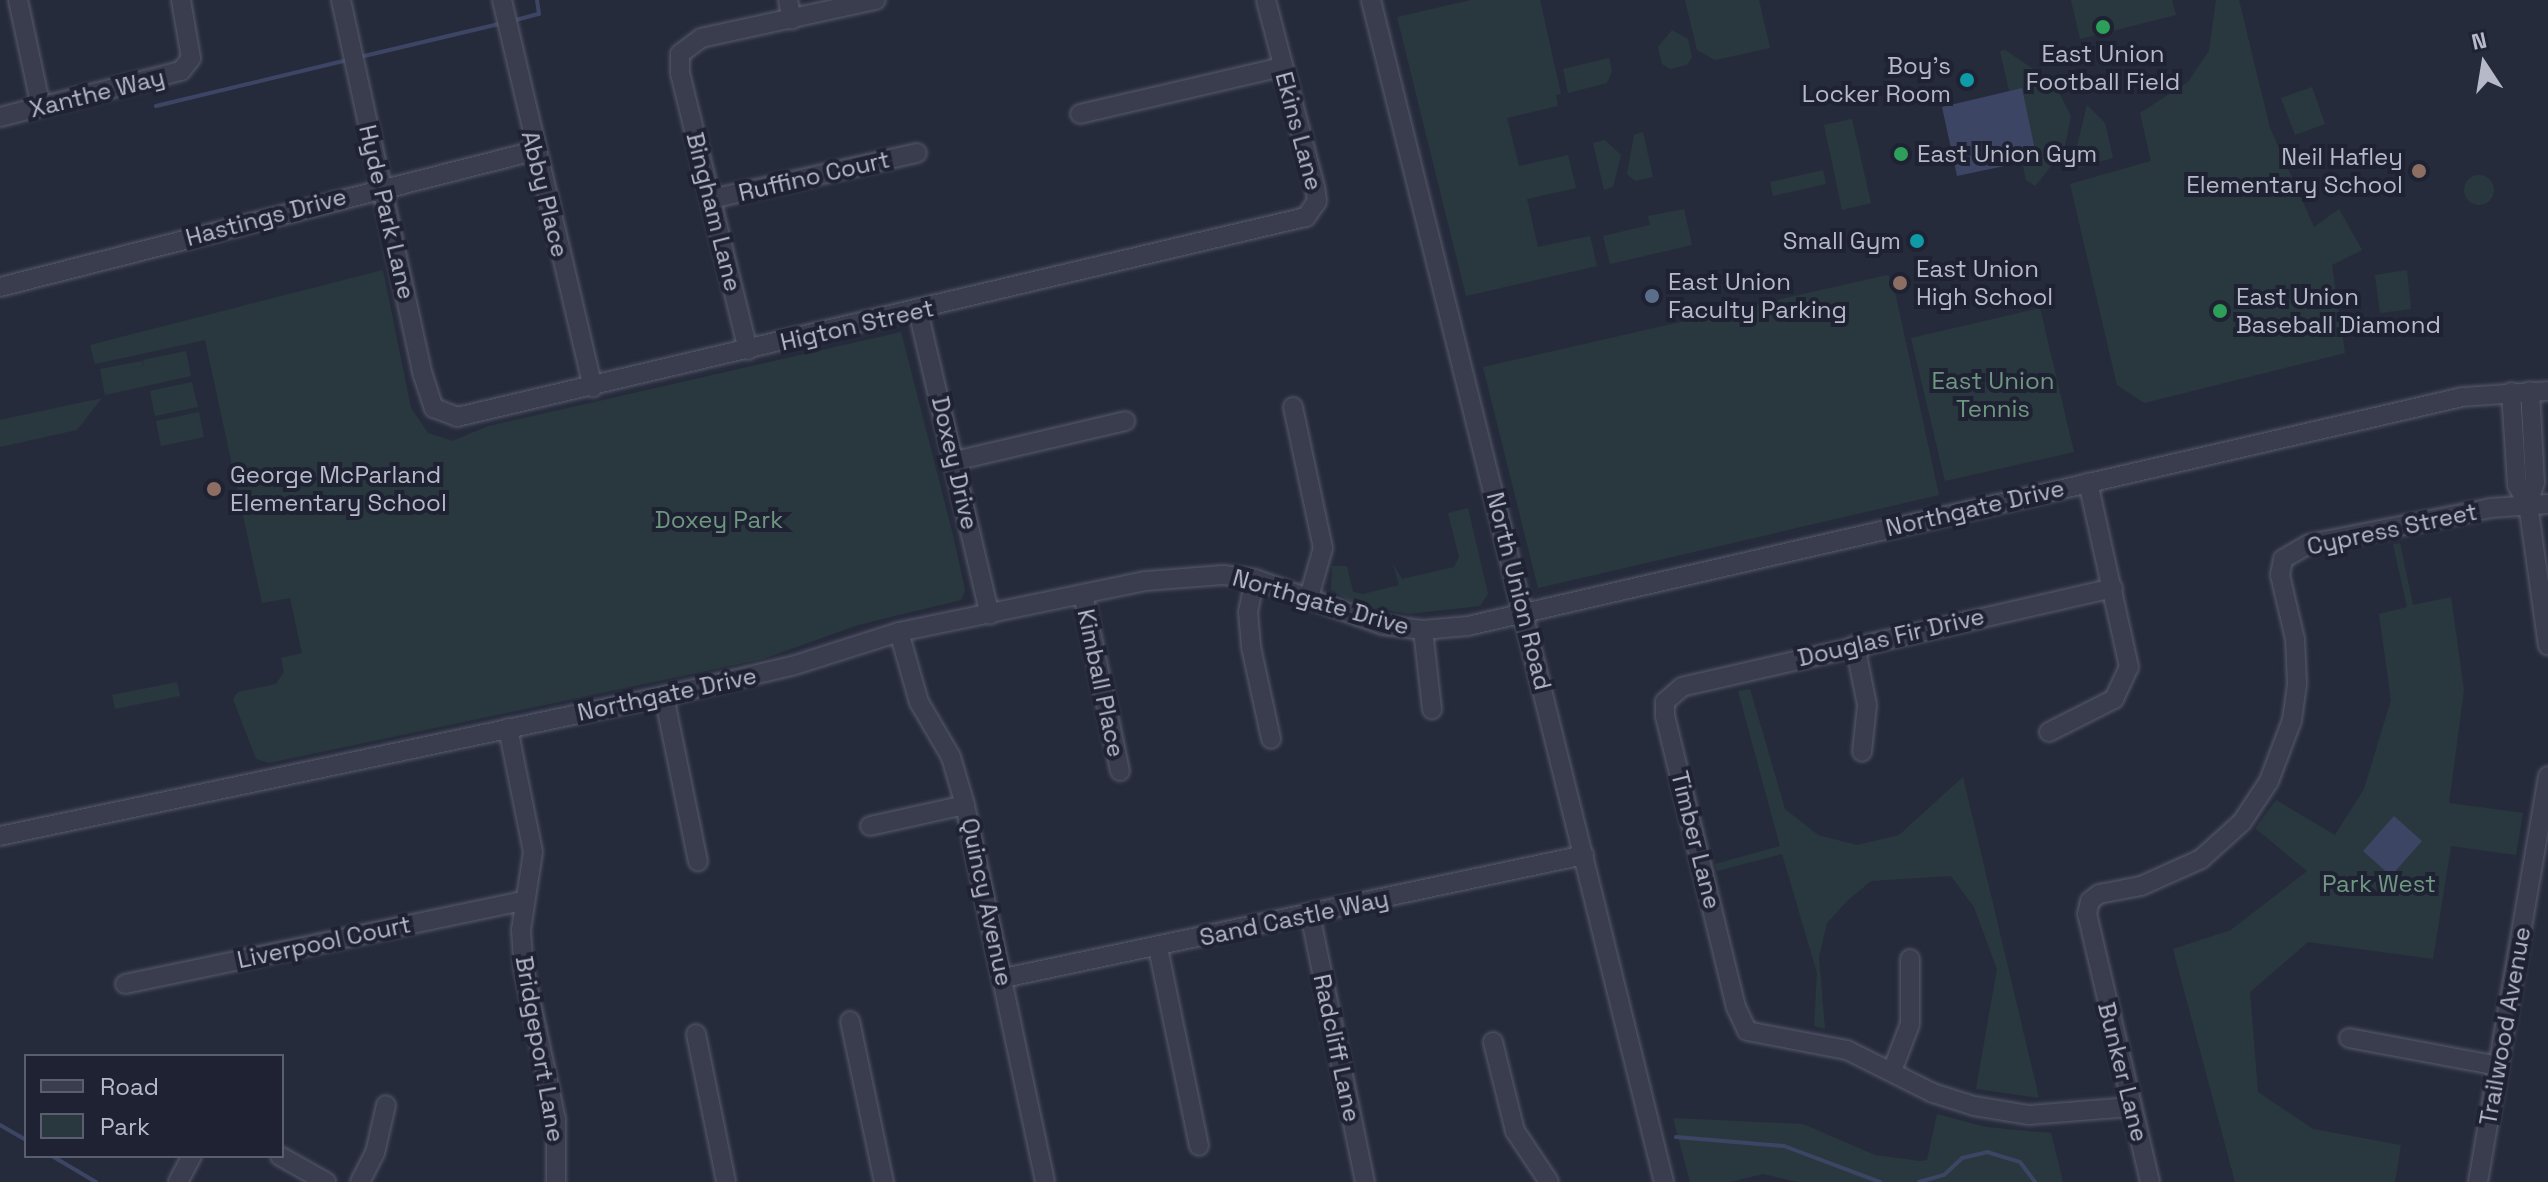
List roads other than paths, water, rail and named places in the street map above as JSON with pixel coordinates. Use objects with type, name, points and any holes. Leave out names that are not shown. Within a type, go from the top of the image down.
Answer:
[{"type":"street","points":[[18,0],[41,107]]},
{"type":"street","name":"Xanthe Way","points":[[0,117],[171,75],[190,63],[181,0]]},
{"type":"street","name":"Hyde Park Lane","points":[[341,0],[431,401],[447,416]]},
{"type":"street","name":"Abby Place","points":[[502,0],[534,151],[593,387]]},
{"type":"street","points":[[788,0],[792,20],[876,0]]},
{"type":"street","name":"Ekins Lane","points":[[1266,0],[1317,201],[1306,217],[1266,230]]},
{"type":"street","name":"North Union Road","points":[[1371,0],[1664,1182]]},
{"type":"street","name":"Bingham Lane","points":[[748,350],[680,73],[680,54],[687,44],[792,20]]},
{"type":"street","points":[[1080,114],[1282,67]]},
{"type":"street","name":"Hastings Drive","points":[[0,287],[381,187],[534,151]]},
{"type":"street","name":"Ruffino Court","points":[[711,199],[917,153]]},
{"type":"street","name":"Higton Street","points":[[447,416],[487,412],[1266,230]]},
{"type":"street","name":"Doxey Drive","points":[[918,311],[990,615]]},
{"type":"street","points":[[2528,504],[2535,483],[2539,391]]},
{"type":"street","name":"Northgate Drive","points":[[0,836],[664,696],[792,666],[899,632],[1146,581],[1223,575],[1255,579],[1309,597],[1353,617],[1423,630],[1525,614],[2462,397],[2539,391]]},
{"type":"street","points":[[2511,392],[2517,485],[2528,504],[2548,646]]},
{"type":"street","points":[[1293,407],[1323,548],[1309,597]]},
{"type":"street","points":[[955,461],[1125,421]]},
{"type":"street","points":[[2049,732],[2114,699],[2126,680],[2129,667],[2088,482]]},
{"type":"street","name":"Cypress Street","points":[[2286,601],[2280,566],[2290,552],[2309,544],[2528,504],[2548,504]]},
{"type":"street","points":[[1255,579],[1248,612],[1251,647],[1271,739]]},
{"type":"street","name":"Douglas Fir Drive","points":[[1671,693],[1855,645],[2113,588]]},
{"type":"street","name":"Kimball Place","points":[[1083,594],[1120,771]]},
{"type":"street","name":"Bunker Lane","points":[[2150,1182],[2096,963],[2087,914],[2094,897],[2170,876],[2201,859],[2242,822],[2269,781],[2292,720],[2297,684],[2286,601]]},
{"type":"street","points":[[1423,630],[1432,709]]},
{"type":"street","name":"Quincy Avenue","points":[[899,632],[911,680],[951,757],[965,805],[1045,1182]]},
{"type":"street","points":[[1855,645],[1867,705],[1862,752]]},
{"type":"street","name":"Timber Lane","points":[[1671,693],[1665,716],[1732,988],[1747,1031],[1824,1043],[1892,1071]]},
{"type":"street","points":[[664,696],[698,862]]},
{"type":"street","name":"Bridgeport Lane","points":[[508,728],[533,852],[524,901],[524,969],[556,1120],[556,1182]]},
{"type":"street","name":"Trailwood Avenue","points":[[2478,1182],[2548,776]]},
{"type":"street","points":[[870,826],[965,805]]},
{"type":"street","name":"Sand Castle Way","points":[[1004,978],[1158,948],[1584,855]]},
{"type":"street","name":"Liverpool Court","points":[[125,984],[524,901]]},
{"type":"street","name":"Radcliff Lane","points":[[1310,914],[1365,1182]]},
{"type":"street","points":[[1158,948],[1199,1146]]},
{"type":"street","points":[[1910,959],[1910,1024],[1892,1071],[1933,1093],[2016,1113],[2131,1107]]},
{"type":"street","points":[[850,1021],[884,1182]]},
{"type":"street","points":[[696,1034],[726,1182]]},
{"type":"street","points":[[2349,1038],[2498,1066]]},
{"type":"street","points":[[1493,1042],[1515,1131],[1549,1182]]},
{"type":"street","points":[[360,1182],[375,1153],[386,1105]]},
{"type":"street","points":[[179,1179],[191,1158]]},
{"type":"street","points":[[284,1158],[326,1182]]},
{"type":"water","points":[[2022,88],[2037,159],[1957,176],[1942,107]]},
{"type":"water","points":[[2394,816],[2422,841],[2391,876],[2363,851]]},
{"type":"waterway","points":[[512,21],[539,14],[537,0]]},
{"type":"waterway","points":[[360,57],[503,23]]},
{"type":"waterway","points":[[156,106],[348,60]]},
{"type":"waterway","points":[[0,1125],[24,1139]]},
{"type":"waterway","points":[[1676,1137],[1784,1146],[1880,1182]]},
{"type":"waterway","points":[[1919,1182],[1944,1175],[1962,1158],[1987,1152],[2020,1162],[2035,1182]]},
{"type":"waterway","points":[[55,1158],[96,1182]]},
{"type":"place","name":"East Union Football Field","points":[[2103,27]]},
{"type":"place","name":"Boy's Locker Room","points":[[1967,80]]},
{"type":"place","name":"East Union Gym","points":[[1901,154]]},
{"type":"place","name":"Neil Hafley Elementary School","points":[[2419,171]]},
{"type":"place","name":"Small Gym","points":[[1917,241]]},
{"type":"place","name":"East Union High School","points":[[1900,283]]},
{"type":"place","name":"East Union Faculty Parking","points":[[1652,296]]},
{"type":"place","name":"East Union Baseball Diamond","points":[[2220,311]]},
{"type":"place","name":"George McParland Elementary School","points":[[214,489]]},
{"type":"park label","name":"East Union Tennis","points":[[1993,395]]},
{"type":"park label","name":"Doxey Park","points":[[719,520]]},
{"type":"park label","name":"Park West","points":[[2379,884]]}]
